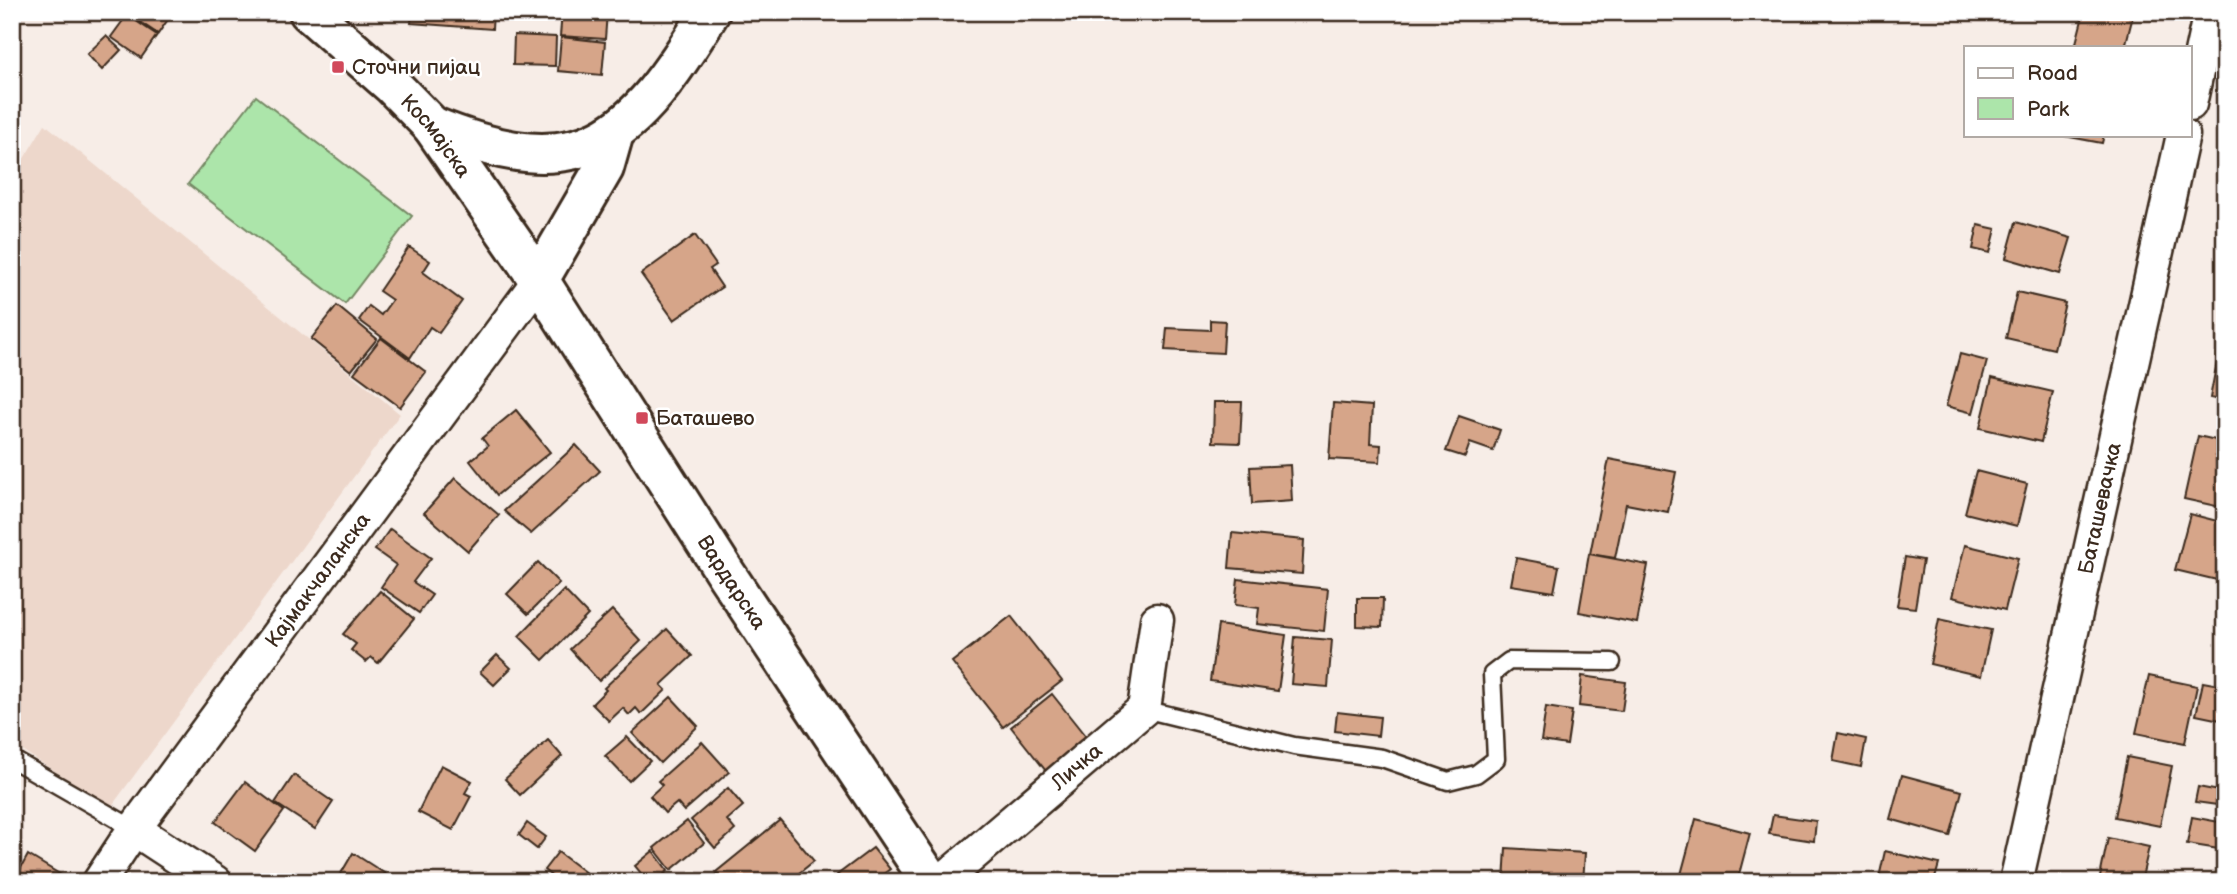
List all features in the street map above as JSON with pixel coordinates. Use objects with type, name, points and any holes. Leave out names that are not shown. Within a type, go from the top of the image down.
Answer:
[{"type":"main road","name":"Космајска","points":[[309,12],[392,85],[432,126],[539,280]]},
{"type":"main road","points":[[432,126],[473,143],[527,153],[578,148],[614,133],[658,91],[710,12]]},
{"type":"main road","points":[[539,280],[604,168],[614,133]]},
{"type":"main road","name":"Вардарска","points":[[539,280],[726,574],[931,882]]},
{"type":"street","points":[[2192,95],[2210,12]]},
{"type":"street","name":"Баташевачка","points":[[2016,882],[2183,136]]},
{"type":"street","name":"Кајмакчаланска","points":[[99,882],[134,829],[539,280]]},
{"type":"street","points":[[1143,709],[1157,620]]},
{"type":"street","name":"Личка","points":[[940,882],[1143,709]]},
{"type":"street","points":[[134,829],[215,882]]},
{"type":"lane","points":[[1143,709],[1294,746],[1382,758],[1448,781],[1476,774],[1496,759],[1492,674],[1509,661],[1612,662]]},
{"type":"lane","points":[[12,759],[134,829]]},
{"type":"shaded area","points":[[45,124],[400,414],[111,807],[12,744],[12,178]]},
{"type":"green space","points":[[256,96],[412,216],[345,304],[188,184]]},
{"type":"building","points":[[125,12],[173,12],[158,34]]},
{"type":"building","points":[[412,12],[493,12],[492,29],[411,23]]},
{"type":"building","points":[[562,12],[607,12],[605,39],[560,36]]},
{"type":"building","points":[[2084,12],[2134,12],[2125,46],[2075,46]]},
{"type":"building","points":[[127,15],[157,35],[141,58],[111,37]]},
{"type":"building","points":[[514,35],[556,37],[555,66],[513,65]]},
{"type":"building","points":[[106,36],[121,50],[102,70],[87,54]]},
{"type":"building","points":[[561,37],[605,42],[602,75],[558,71]]},
{"type":"building","points":[[2064,136],[2104,136],[2102,143]]},
{"type":"building","points":[[2016,222],[2071,238],[2060,274],[2006,258]]},
{"type":"building","points":[[1978,225],[1996,229],[1990,253],[1973,249]]},
{"type":"building","points":[[695,235],[716,265],[710,269],[722,287],[674,320],[641,274]]},
{"type":"building","points":[[409,247],[430,261],[423,272],[462,301],[439,333],[430,327],[410,358],[359,320],[369,306],[381,315],[392,300],[379,291]]},
{"type":"building","points":[[2017,292],[2065,303],[2054,349],[2006,338]]},
{"type":"building","points":[[337,306],[377,339],[351,371],[311,339]]},
{"type":"building","points":[[1210,320],[1225,321],[1223,353],[1165,350],[1167,328],[1210,330]]},
{"type":"building","points":[[381,338],[426,372],[400,407],[354,373]]},
{"type":"building","points":[[2221,341],[2225,341],[2225,401],[2210,398]]},
{"type":"building","points":[[1960,354],[1987,361],[1973,413],[1946,406]]},
{"type":"building","points":[[1992,378],[2053,392],[2041,442],[1980,428]]},
{"type":"building","points":[[1214,402],[1242,402],[1240,443],[1213,442]]},
{"type":"building","points":[[1333,403],[1372,406],[1370,444],[1381,445],[1380,462],[1329,459]]},
{"type":"building","points":[[516,410],[550,452],[497,495],[470,461],[488,446],[482,438]]},
{"type":"building","points":[[1459,416],[1500,430],[1493,451],[1470,443],[1465,457],[1446,451]]},
{"type":"building","points":[[2198,436],[2225,442],[2225,508],[2184,499]]},
{"type":"building","points":[[576,445],[600,471],[531,534],[504,511]]},
{"type":"building","points":[[1609,459],[1676,472],[1668,512],[1626,504],[1615,558],[1590,554]]},
{"type":"building","points":[[1290,465],[1292,501],[1252,504],[1250,467]]},
{"type":"building","points":[[1976,471],[2027,484],[2017,526],[1965,513]]},
{"type":"building","points":[[455,478],[499,515],[468,551],[424,513]]},
{"type":"building","points":[[2190,514],[2225,523],[2225,550],[2217,580],[2175,570]]},
{"type":"building","points":[[390,529],[431,558],[413,582],[432,595],[419,613],[381,587],[396,565],[375,550]]},
{"type":"building","points":[[1232,533],[1304,540],[1302,574],[1229,568]]},
{"type":"building","points":[[1965,545],[2018,558],[2005,610],[1952,597]]},
{"type":"building","points":[[1589,554],[1648,565],[1637,623],[1579,612]]},
{"type":"building","points":[[1905,557],[1923,560],[1915,608],[1897,606]]},
{"type":"building","points":[[1516,558],[1559,566],[1554,592],[1511,585]]},
{"type":"building","points":[[538,562],[559,583],[528,614],[507,594]]},
{"type":"building","points":[[1238,579],[1328,589],[1324,631],[1257,624],[1259,608],[1235,605]]},
{"type":"building","points":[[564,590],[588,615],[543,660],[519,636]]},
{"type":"building","points":[[380,591],[414,619],[378,663],[371,657],[366,662],[351,650],[356,644],[343,634]]},
{"type":"building","points":[[1357,598],[1383,598],[1382,627],[1357,626]]},
{"type":"building","points":[[612,610],[641,641],[599,681],[570,649]]},
{"type":"building","points":[[1011,616],[1062,681],[1003,727],[952,662]]},
{"type":"building","points":[[1939,619],[1991,630],[1981,676],[1930,664]]},
{"type":"building","points":[[1218,625],[1286,635],[1278,691],[1210,681]]},
{"type":"building","points":[[667,629],[692,656],[661,685],[666,690],[641,714],[636,708],[629,715],[623,708],[609,721],[592,704],[606,690],[604,688]]},
{"type":"building","points":[[1295,637],[1332,640],[1328,687],[1291,684]]},
{"type":"building","points":[[497,655],[511,668],[494,685],[480,672]]},
{"type":"building","points":[[1582,676],[1626,682],[1622,711],[1579,706]]},
{"type":"building","points":[[2149,676],[2197,686],[2185,743],[2136,733]]},
{"type":"building","points":[[2203,682],[2225,686],[2225,721],[2196,715]]},
{"type":"building","points":[[1052,694],[1087,738],[1046,771],[1011,727]]},
{"type":"building","points":[[671,697],[698,726],[660,763],[632,733]]},
{"type":"building","points":[[1546,707],[1572,711],[1567,745],[1541,741]]},
{"type":"building","points":[[1337,712],[1380,717],[1378,736],[1335,731]]},
{"type":"building","points":[[1838,733],[1866,739],[1861,767],[1833,761]]},
{"type":"building","points":[[627,737],[650,761],[629,781],[605,756]]},
{"type":"building","points":[[548,740],[562,756],[520,795],[505,779]]},
{"type":"building","points":[[702,742],[729,772],[684,811],[677,803],[665,813],[650,796],[662,785],[658,781]]},
{"type":"building","points":[[2127,757],[2172,766],[2160,826],[2115,817]]},
{"type":"building","points":[[441,765],[472,781],[465,793],[471,796],[453,830],[418,812]]},
{"type":"building","points":[[294,775],[333,802],[315,829],[275,803]]},
{"type":"building","points":[[1902,775],[1962,791],[1950,836],[1890,819]]},
{"type":"building","points":[[245,782],[284,811],[255,851],[215,822]]},
{"type":"building","points":[[2198,787],[2225,792],[2225,806],[2195,802]]},
{"type":"building","points":[[728,788],[743,806],[727,820],[735,830],[715,848],[691,820]]},
{"type":"building","points":[[1773,815],[1816,821],[1814,841],[1769,834]]},
{"type":"building","points":[[2192,817],[2225,823],[2225,850],[2187,844]]},
{"type":"building","points":[[1696,819],[1750,833],[1737,882],[1679,882]]},
{"type":"building","points":[[780,820],[814,861],[788,882],[724,882],[716,872]]},
{"type":"building","points":[[687,821],[704,843],[671,870],[654,848]]},
{"type":"building","points":[[527,823],[546,837],[537,849],[519,835]]},
{"type":"building","points":[[2108,838],[2149,847],[2141,882],[2099,882]]},
{"type":"building","points":[[873,848],[890,869],[873,882],[841,882],[837,875]]},
{"type":"building","points":[[1506,848],[1585,853],[1583,882],[1504,882]]},
{"type":"building","points":[[653,851],[668,871],[654,882],[648,882],[635,866]]},
{"type":"building","points":[[1885,851],[1939,864],[1934,882],[1878,882]]},
{"type":"building","points":[[558,852],[590,876],[586,882],[559,882],[544,870]]},
{"type":"building","points":[[353,853],[395,880],[394,882],[336,882]]},
{"type":"building","points":[[28,855],[66,878],[64,882],[23,882],[24,879],[17,875]]},
{"type":"place","name":"Сточни пијац","points":[[338,67]]},
{"type":"place","name":"Баташево","points":[[642,418]]}]
